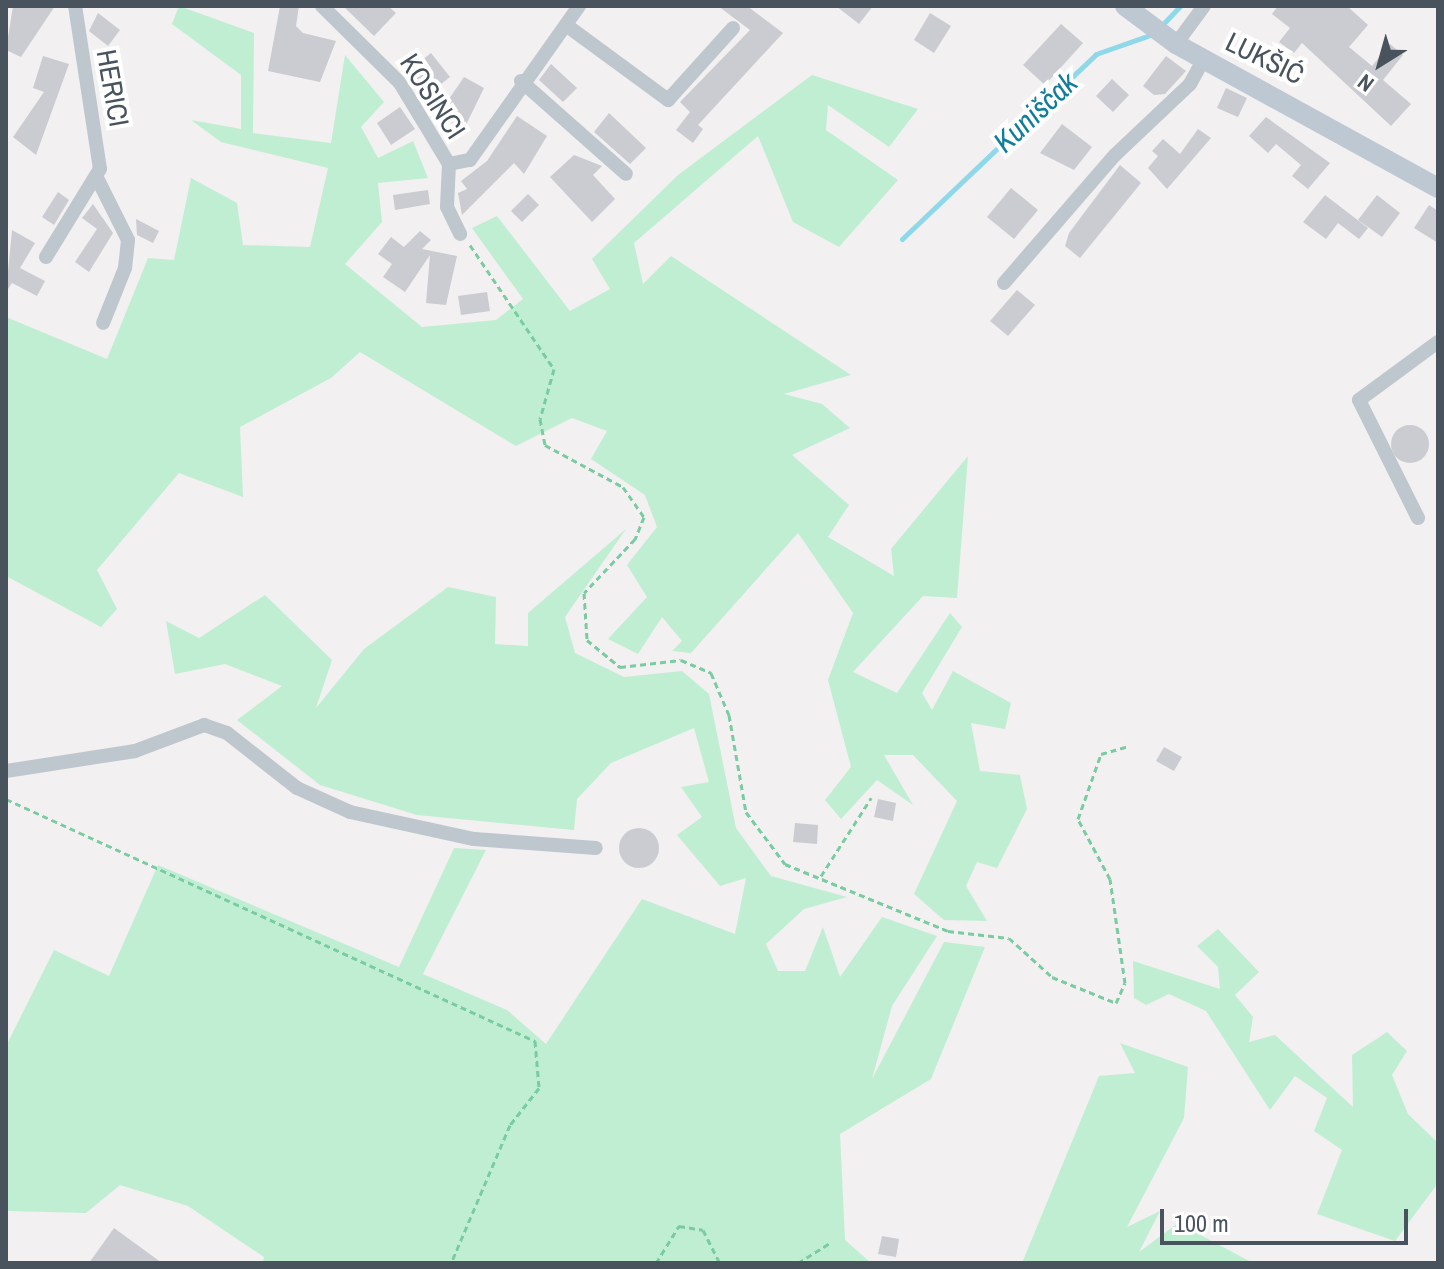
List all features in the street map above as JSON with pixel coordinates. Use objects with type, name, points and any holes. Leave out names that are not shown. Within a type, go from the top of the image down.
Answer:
[{"type":"main road","name":"LUKŠIĆ","points":[[1125,6],[1163,36],[1438,188]]},
{"type":"street","name":"HERICI","points":[[75,6],[98,180],[128,240],[125,268],[103,323]]},
{"type":"street","name":"KOSINCI","points":[[322,6],[400,83],[449,164],[447,207],[460,234]]},
{"type":"street","points":[[449,164],[470,160],[521,81],[579,6]]},
{"type":"street","points":[[1163,36],[1204,6]]},
{"type":"street","points":[[566,25],[668,100],[733,28]]},
{"type":"street","points":[[1004,283],[1115,155],[1190,84],[1204,59]]},
{"type":"street","points":[[521,81],[626,174]]},
{"type":"street","points":[[46,257],[98,180]]},
{"type":"street","points":[[1418,518],[1359,400],[1438,342]]},
{"type":"street","points":[[6,771],[135,751],[204,725],[227,733],[297,788],[350,812],[474,839],[596,848]]},
{"type":"path","points":[[460,234],[554,369],[540,419],[545,445],[623,487],[642,510],[635,539],[584,593],[587,640],[620,667],[681,660],[711,673],[729,715],[746,812],[778,858],[948,931],[1009,938],[1052,977],[1116,1003],[1125,983],[1110,879],[1078,819],[1101,754],[1129,746]]},
{"type":"path","points":[[821,876],[871,798]]},
{"type":"path","points":[[6,799],[535,1041],[539,1088],[510,1125],[451,1263]]},
{"type":"path","points":[[656,1263],[679,1226],[703,1230],[720,1263]]},
{"type":"path","points":[[798,1263],[831,1242]]},
{"type":"green space","points":[[179,6],[254,33],[253,133],[331,143],[345,55],[384,102],[361,127],[378,158],[413,141],[428,178],[378,183],[382,222],[345,264],[422,327],[496,320],[523,299],[472,228],[497,216],[570,311],[610,289],[592,259],[678,175],[812,75],[918,109],[889,147],[828,105],[826,130],[898,180],[839,247],[793,222],[758,136],[634,243],[643,284],[671,256],[851,375],[784,394],[822,404],[850,428],[792,455],[849,505],[828,537],[894,576],[891,549],[968,456],[957,598],[923,596],[853,672],[897,693],[950,613],[962,627],[922,693],[932,710],[953,671],[1011,703],[1005,729],[971,723],[980,771],[1020,775],[1027,809],[997,868],[977,862],[966,886],[987,921],[944,920],[914,894],[957,801],[913,755],[884,755],[913,805],[877,780],[841,819],[825,800],[851,767],[828,680],[853,613],[798,533],[691,653],[672,651],[682,641],[662,617],[638,654],[608,639],[647,597],[627,565],[657,527],[645,495],[591,459],[607,431],[572,418],[516,446],[360,352],[331,378],[240,427],[243,497],[179,473],[97,570],[117,609],[101,627],[6,576],[6,317],[107,359],[148,258],[174,260],[191,178],[237,203],[243,245],[310,247],[328,168],[221,142],[191,120],[241,129],[241,75],[172,24]]},
{"type":"green space","points":[[626,529],[565,617],[575,653],[624,677],[682,671],[709,694],[736,828],[771,876],[847,897],[804,909],[766,944],[778,971],[805,971],[823,927],[840,977],[882,917],[937,936],[892,1006],[872,1079],[944,942],[985,947],[931,1079],[840,1134],[845,1240],[871,1263],[263,1263],[264,1257],[188,1206],[120,1185],[86,1213],[8,1211],[6,1220],[6,1046],[54,950],[109,976],[158,865],[399,967],[454,848],[486,850],[423,974],[507,1010],[546,1044],[642,899],[735,934],[746,878],[720,886],[677,835],[702,817],[681,787],[709,782],[694,728],[611,763],[577,799],[574,830],[417,815],[320,785],[237,720],[282,686],[225,664],[175,674],[166,621],[199,638],[265,595],[332,660],[316,708],[364,649],[448,587],[496,597],[495,644],[528,646],[528,613]]},
{"type":"green space","points":[[1218,929],[1259,972],[1235,995],[1253,1017],[1249,1042],[1275,1035],[1353,1107],[1352,1055],[1387,1032],[1407,1051],[1392,1075],[1408,1114],[1438,1143],[1438,1183],[1395,1241],[1317,1214],[1342,1150],[1314,1131],[1327,1098],[1295,1076],[1270,1110],[1206,1011],[1169,994],[1146,1005],[1134,998],[1133,961],[1220,989],[1218,967],[1197,946]]},
{"type":"green space","points":[[1120,1043],[1188,1067],[1184,1118],[1127,1227],[1160,1211],[1139,1252],[1178,1223],[1253,1263],[1022,1263],[1099,1076],[1135,1073]]},
{"type":"building","points":[[13,6],[55,6],[21,57],[6,50]]},
{"type":"building","points":[[280,6],[299,6],[296,26],[303,33],[336,41],[320,82],[268,71]]},
{"type":"building","points":[[343,6],[388,6],[396,13],[374,36]]},
{"type":"building","points":[[718,6],[747,6],[783,33],[698,125],[703,129],[693,143],[676,130],[690,112],[680,102],[750,30]]},
{"type":"building","points":[[836,6],[873,6],[859,24]]},
{"type":"building","points":[[1278,6],[1347,6],[1368,25],[1349,47],[1372,66],[1390,44],[1403,55],[1383,80],[1411,104],[1391,126],[1302,43],[1294,53],[1279,42],[1290,28],[1272,14]]},
{"type":"building","points":[[98,13],[120,30],[108,46],[89,31]]},
{"type":"building","points":[[930,13],[951,26],[934,53],[914,40]]},
{"type":"building","points":[[1061,24],[1083,43],[1045,85],[1023,65]]},
{"type":"building","points":[[431,53],[450,77],[427,95],[408,71]]},
{"type":"building","points":[[43,56],[69,64],[36,155],[13,137],[44,92],[33,88]]},
{"type":"building","points":[[1166,56],[1186,71],[1165,94],[1154,95],[1143,86]]},
{"type":"building","points":[[551,64],[577,88],[563,102],[539,80]]},
{"type":"building","points":[[464,77],[484,88],[463,131],[438,115]]},
{"type":"building","points":[[1112,79],[1129,95],[1113,112],[1096,96]]},
{"type":"building","points":[[1226,88],[1247,98],[1238,117],[1217,108]]},
{"type":"building","points":[[400,107],[415,129],[391,145],[377,123]]},
{"type":"building","points":[[609,113],[646,148],[630,164],[594,132]]},
{"type":"building","points":[[517,116],[547,136],[524,174],[514,163],[462,215],[458,193],[467,189],[461,181],[487,161]]},
{"type":"building","points":[[1266,117],[1330,163],[1308,189],[1292,176],[1301,165],[1276,144],[1268,153],[1249,136]]},
{"type":"building","points":[[1062,124],[1092,147],[1074,170],[1040,153]]},
{"type":"building","points":[[1198,129],[1211,138],[1167,189],[1148,168],[1158,156],[1152,151],[1163,139],[1180,154]]},
{"type":"building","points":[[574,155],[602,166],[593,175],[615,199],[592,222],[550,177]]},
{"type":"building","points":[[1120,165],[1141,183],[1080,258],[1065,246],[1069,233]]},
{"type":"building","points":[[1011,188],[1038,210],[1014,239],[987,217]]},
{"type":"building","points":[[428,190],[430,204],[395,210],[393,195]]},
{"type":"building","points":[[58,192],[69,200],[54,225],[42,217]]},
{"type":"building","points":[[528,194],[539,205],[522,222],[511,211]]},
{"type":"building","points":[[1325,195],[1368,228],[1359,239],[1338,223],[1326,239],[1303,222]]},
{"type":"building","points":[[1377,195],[1400,213],[1382,237],[1358,220]]},
{"type":"building","points":[[93,204],[113,233],[89,272],[75,262],[97,229],[82,218]]},
{"type":"building","points":[[1429,205],[1438,211],[1438,243],[1414,228]]},
{"type":"building","points":[[136,219],[159,231],[153,243],[137,235]]},
{"type":"building","points":[[12,230],[35,243],[20,268],[45,281],[37,296],[12,283],[6,292]]},
{"type":"building","points":[[420,231],[431,240],[422,249],[457,256],[446,305],[426,303],[430,255],[405,292],[383,277],[392,264],[378,254],[391,237],[404,247]]},
{"type":"building","points":[[1017,290],[1035,305],[1008,336],[990,321]]},
{"type":"building","points":[[487,292],[490,311],[461,315],[458,296]]},
{"type":"building","points":[[1410,425],[1423,431],[1429,444],[1423,457],[1410,463],[1397,457],[1391,444],[1397,431]]},
{"type":"building","points":[[1164,747],[1182,757],[1174,771],[1156,761]]},
{"type":"building","points":[[878,799],[896,803],[893,821],[874,817]]},
{"type":"building","points":[[795,823],[818,825],[817,844],[793,842]]},
{"type":"building","points":[[639,828],[653,834],[659,848],[653,862],[639,868],[625,862],[619,848],[625,834]]},
{"type":"building","points":[[114,1228],[162,1263],[89,1263]]},
{"type":"building","points":[[882,1236],[899,1239],[896,1257],[878,1254]]},
{"type":"waterway","name":"Kuniščak","points":[[1161,26],[1180,6]]},
{"type":"waterway","name":"Kuniščak","points":[[902,239],[1096,54],[1153,34]]}]
